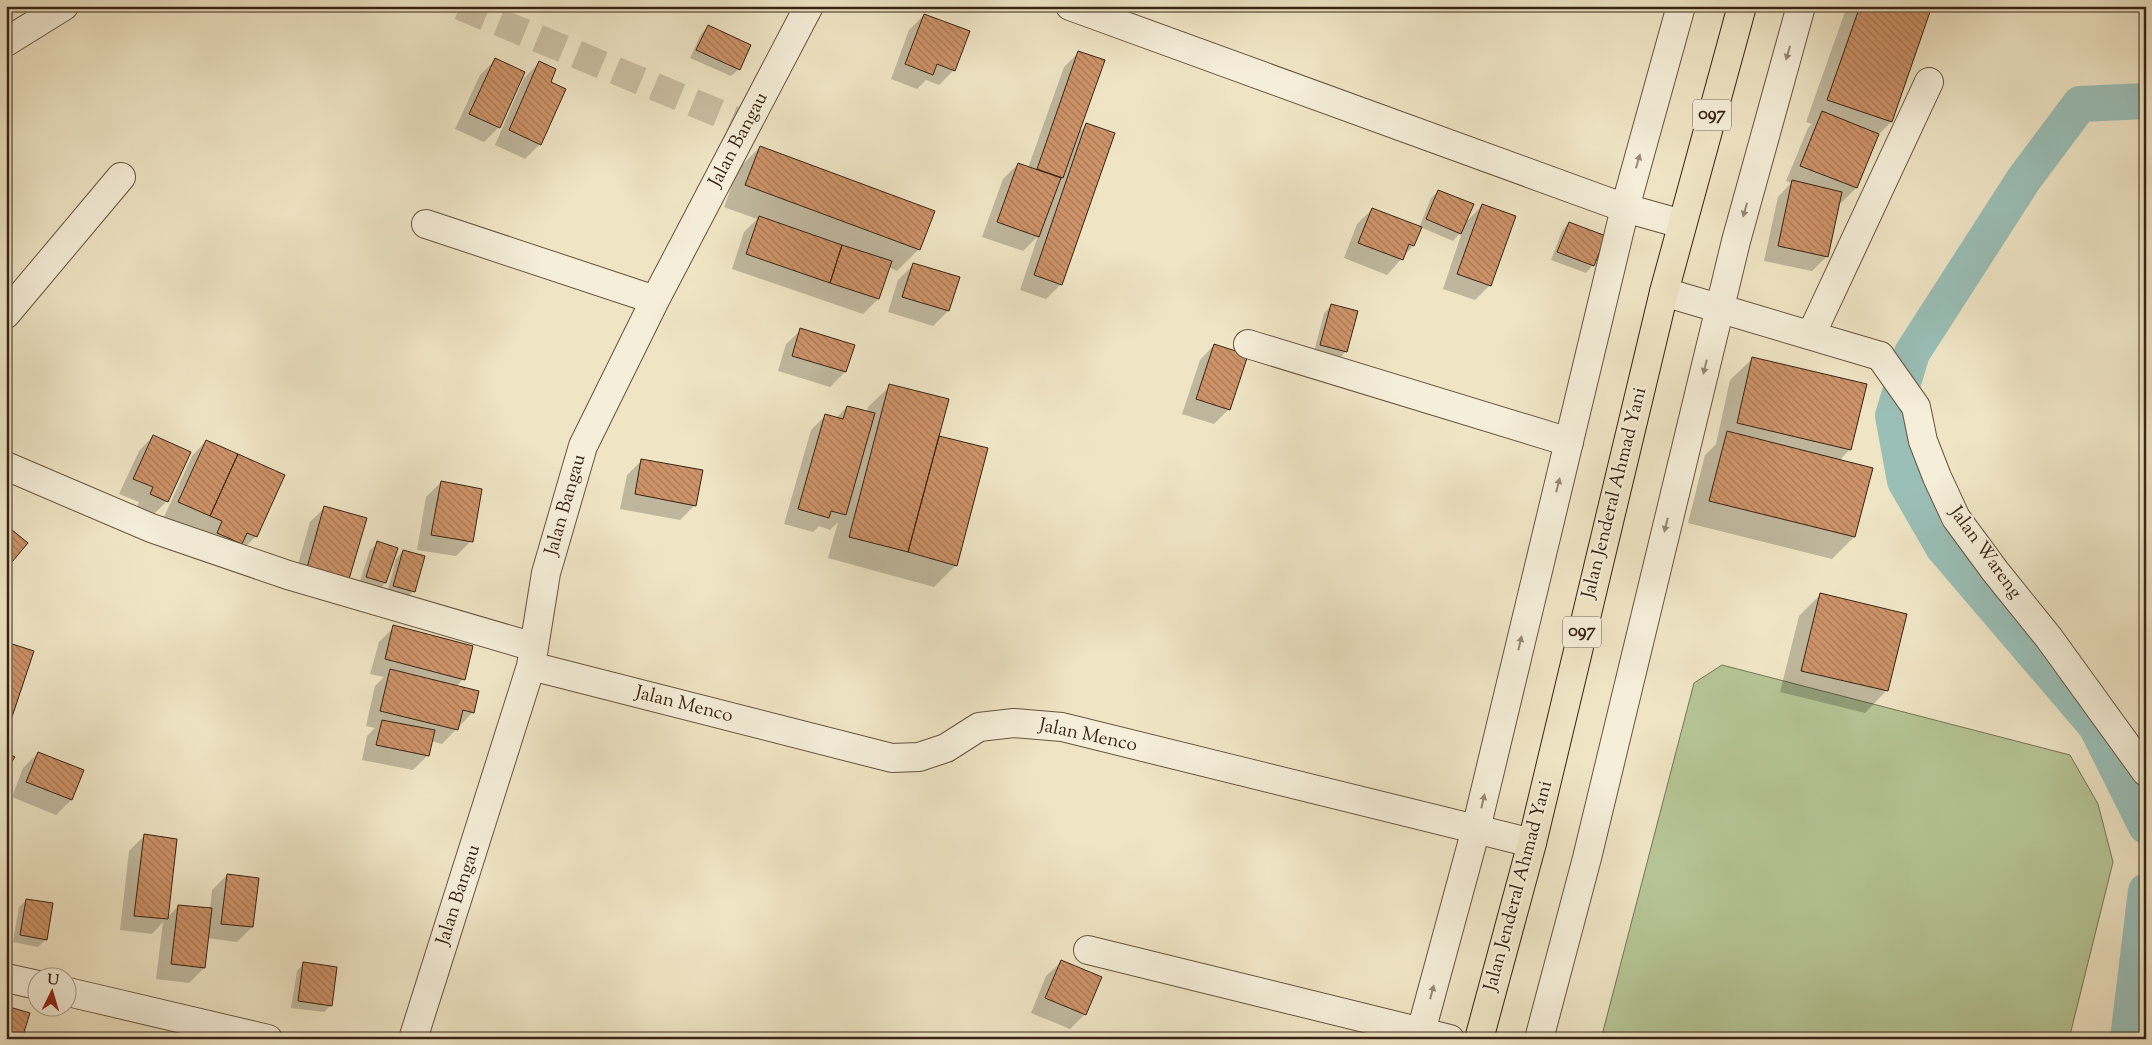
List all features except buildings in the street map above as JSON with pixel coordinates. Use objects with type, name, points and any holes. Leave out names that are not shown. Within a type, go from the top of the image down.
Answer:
[{"type":"main road","name":"Jalan Jenderal Ahmad Yani","points":[[1479,1039],[1532,843],[1664,292],[1742,6]]},
{"type":"street","points":[[6,42],[64,6]]},
{"type":"street","name":"Jalan Bangau","points":[[413,1039],[533,656],[546,573],[583,446],[655,300],[809,6]]},
{"type":"street","points":[[1070,6],[1625,208],[1682,224]]},
{"type":"street","points":[[1420,1035],[1476,829],[1625,208],[1681,6]]},
{"type":"street","points":[[1539,1039],[1587,858],[1736,241],[1801,6]]},
{"type":"street","points":[[1811,335],[1929,82]]},
{"type":"street","points":[[6,314],[121,177]]},
{"type":"street","points":[[426,224],[655,300]]},
{"type":"street","name":"Jalan Wareng","points":[[1664,292],[1720,307],[1880,356],[1916,406],[1927,450],[1956,518],[1994,571],[2049,638],[2146,772]]},
{"type":"street","points":[[1248,344],[1568,442]]},
{"type":"street","name":"Jalan Menco","points":[[6,466],[151,528],[533,656],[892,758],[919,757],[946,748],[979,727],[1014,723],[1062,727],[1532,843]]},
{"type":"street","points":[[1088,950],[1420,1035],[1450,1039]]},
{"type":"street","points":[[6,978],[28,983]]},
{"type":"street","points":[[78,994],[268,1039]]},
{"type":"green space","points":[[1722,665],[2070,755],[2098,804],[2113,862],[2069,1039],[1601,1039],[1694,683]]},
{"type":"waterway","points":[[2146,101],[2080,104],[2024,179],[1912,353],[1893,416],[1905,481],[1943,547],[2096,726],[2146,826]]},
{"type":"waterway","points":[[2128,1039],[2146,891]]},
{"type":"tunnel","points":[[460,6],[747,125]]}]
